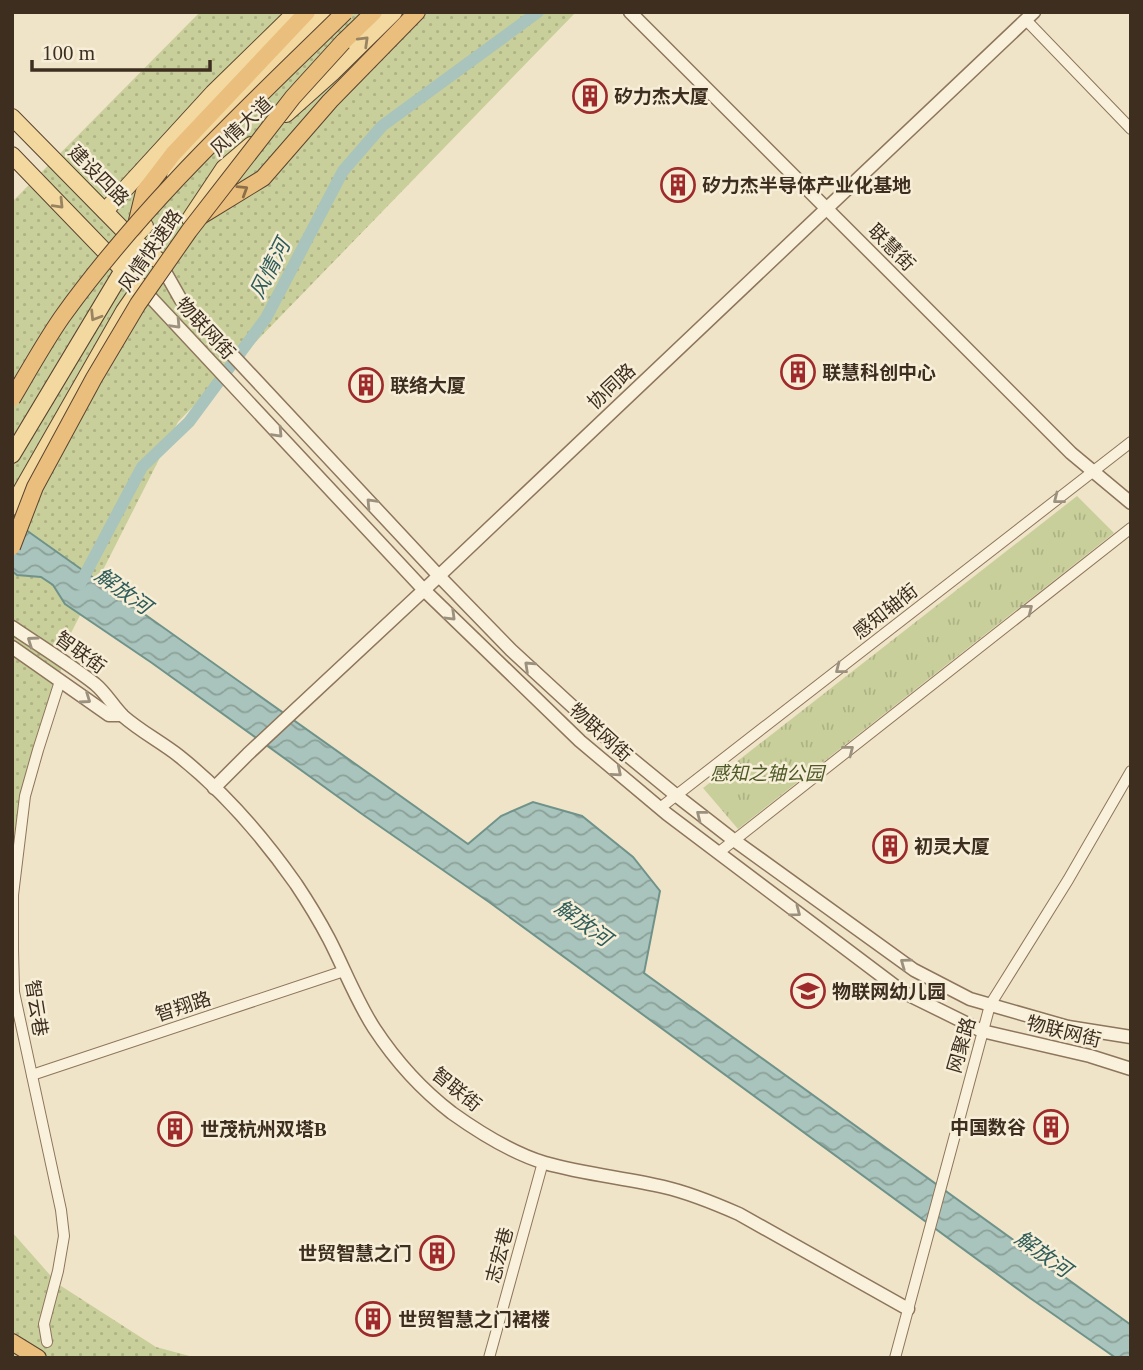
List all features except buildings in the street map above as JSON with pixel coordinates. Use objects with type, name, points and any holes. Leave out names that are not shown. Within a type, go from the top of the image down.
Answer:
[{"type":"highway","points":[[132,239],[144,192],[173,154],[307,12]]},
{"type":"highway","name":"风情快速路","points":[[12,399],[61,318],[147,211],[345,12]]},
{"type":"highway","name":"风情快速路","points":[[12,547],[35,487],[138,304],[189,231],[293,97],[374,12]]},
{"type":"highway","points":[[185,226],[263,177],[330,101],[417,12]]},
{"type":"highway","points":[[12,1342],[38,1358]]},
{"type":"main road","points":[[105,211],[213,93],[296,12]]},
{"type":"main road","name":"风情大道","points":[[12,455],[123,270],[132,239],[150,221],[185,159],[327,12]]},
{"type":"main road","name":"风情大道","points":[[14,504],[124,311],[224,168],[332,73],[394,12]]},
{"type":"main road","name":"建设四路","points":[[12,117],[132,239],[159,261]]},
{"type":"main road","points":[[12,155],[141,287]]},
{"type":"street","name":"联慧街","points":[[630,12],[1071,453],[1131,503]]},
{"type":"street","name":"协同路","points":[[215,788],[1030,16]]},
{"type":"street","points":[[1030,16],[1131,129]]},
{"type":"street","name":"物联网街","points":[[159,261],[181,300],[439,576],[521,659],[610,741],[677,796],[914,970],[970,999],[1068,1027],[1131,1037]]},
{"type":"street","name":"物联网街","points":[[141,287],[424,590],[580,741],[660,808],[903,992],[982,1031],[1090,1056],[1131,1069]]},
{"type":"street","name":"感知轴街","points":[[660,808],[1131,442]]},
{"type":"street","points":[[718,853],[1131,528]]},
{"type":"street","name":"智联街","points":[[12,627],[97,686],[122,715],[180,757],[215,788],[246,821],[296,884],[328,937],[374,1029],[393,1055],[432,1097],[453,1114],[486,1136],[543,1163],[662,1187],[712,1202],[739,1214],[908,1309]]},
{"type":"street","name":"智联街","points":[[12,647],[109,715],[122,715]]},
{"type":"street","name":"智云巷","points":[[47,1342],[44,1324],[64,1236],[61,1210],[14,992],[13,895],[25,796],[60,681]]},
{"type":"street","name":"网聚路","points":[[895,1358],[990,1005],[1068,880],[1131,771]]},
{"type":"street","name":"智翔路","points":[[32,1075],[344,971]]},
{"type":"street","name":"志宏巷","points":[[489,1358],[543,1163]]},
{"type":"green space","points":[[200,12],[576,12],[178,422],[70,635],[12,859],[12,202]]},
{"type":"green space","name":"感知之轴公园","points":[[1077,496],[1114,533],[738,829],[703,788]]},
{"type":"green space","points":[[12,1232],[58,1284],[156,1347],[197,1358],[12,1358]]},
{"type":"water","name":"解放河","points":[[12,520],[468,844],[501,816],[533,802],[582,816],[633,857],[660,891],[644,973],[1131,1325],[1131,1358],[1116,1358],[1030,1298],[489,902],[65,604],[53,585],[41,577],[17,575],[12,571]]},
{"type":"waterway","name":"风情河","points":[[80,584],[142,467],[189,422],[266,318],[343,171],[382,126],[538,12]]},
{"type":"place","name":"矽力杰大厦","points":[[590,96]]},
{"type":"place","name":"矽力杰半导体产业化基地","points":[[678,185]]},
{"type":"place","name":"联慧科创中心","points":[[798,372]]},
{"type":"place","name":"联络大厦","points":[[366,385]]},
{"type":"place","name":"初灵大厦","points":[[890,846]]},
{"type":"place","name":"物联网幼儿园","points":[[808,991]]},
{"type":"place","name":"中国数谷","points":[[1051,1127]]},
{"type":"place","name":"世茂杭州双塔B","points":[[175,1129]]},
{"type":"place","name":"世贸智慧之门","points":[[437,1253]]},
{"type":"place","name":"世贸智慧之门裙楼","points":[[373,1319]]}]
